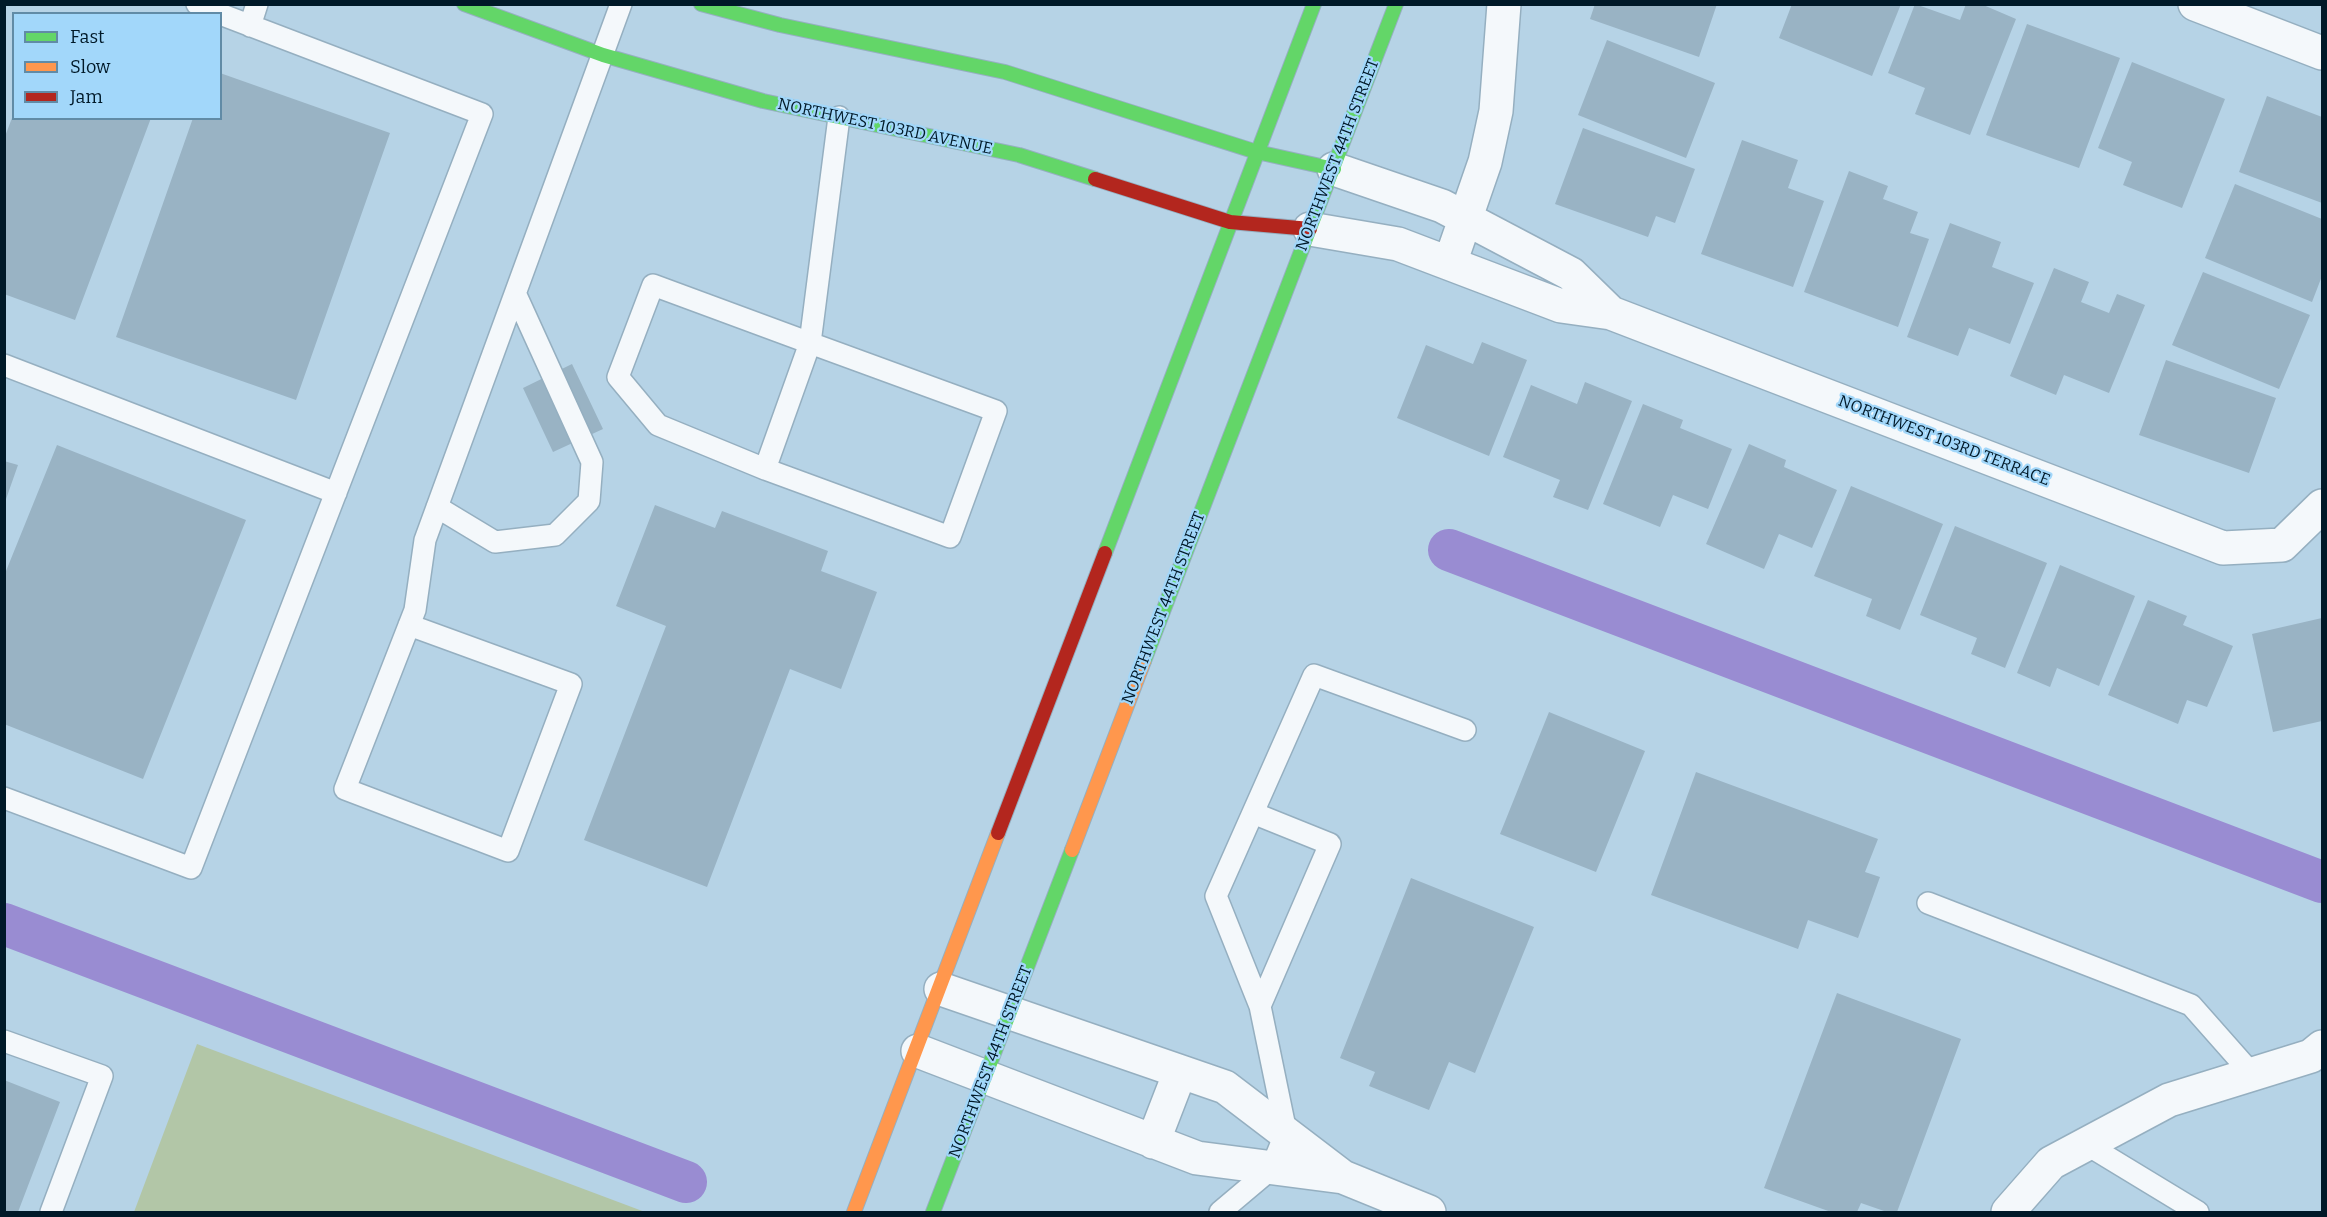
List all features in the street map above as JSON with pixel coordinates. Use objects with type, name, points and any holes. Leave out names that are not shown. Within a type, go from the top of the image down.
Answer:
[{"type":"street","name":"NORTHWEST 103RD AVENUE","points":[[464,4],[603,55],[762,101],[1019,155],[1230,222],[1310,229]]},
{"type":"street","points":[[701,4],[780,25],[1005,72],[1257,152],[1334,169]]},
{"type":"street","points":[[854,1212],[918,1051],[1314,4]]},
{"type":"street","name":"NORTHWEST 44TH STREET","points":[[933,1212],[1396,4]]},
{"type":"street","points":[[1449,263],[1485,162],[1496,111],[1504,4]]},
{"type":"street","points":[[2195,4],[2322,53]]},
{"type":"street","name":"NORTHWEST 103RD TERRACE","points":[[1334,169],[1442,206],[1571,274],[1611,313]]},
{"type":"street","name":"NORTHWEST 103RD TERRACE","points":[[1310,229],[1398,244],[1561,306],[1611,313],[2223,548],[2282,545],[2322,506]]},
{"type":"street","points":[[941,989],[1225,1087],[1343,1177]]},
{"type":"street","points":[[2008,1212],[2051,1163],[2169,1100],[2312,1056],[2322,1047]]},
{"type":"street","points":[[918,1051],[1197,1158],[1343,1177],[1429,1212]]},
{"type":"street","points":[[1153,1142],[1180,1072]]},
{"type":"lane","points":[[197,4],[215,12]]},
{"type":"lane","points":[[250,26],[257,4]]},
{"type":"lane","points":[[410,625],[571,684],[508,851],[345,789],[410,625],[425,540],[621,4]]},
{"type":"lane","points":[[4,798],[191,868],[482,114],[222,15]]},
{"type":"lane","points":[[765,469],[810,343],[839,117]]},
{"type":"lane","points":[[653,285],[810,343],[996,411],[950,537],[765,469],[658,425],[618,377],[653,285]]},
{"type":"lane","points":[[437,507],[495,542],[555,535],[589,501],[592,462],[516,295]]},
{"type":"lane","points":[[4,365],[336,493]]},
{"type":"lane","points":[[1220,1212],[1271,1169],[1286,1132],[1260,1006],[1216,896],[1314,675],[1465,730]]},
{"type":"lane","points":[[1253,813],[1330,844],[1260,1006]]},
{"type":"lane","points":[[1928,903],[2191,1005],[2252,1074]]},
{"type":"lane","points":[[4,1041],[102,1076],[51,1212]]},
{"type":"lane","points":[[2086,1144],[2198,1212]]},
{"type":"green space","points":[[197,1044],[645,1212],[134,1212]]},
{"type":"building","points":[[1595,4],[1717,4],[1699,57],[1590,19]]},
{"type":"building","points":[[1792,4],[1901,4],[1872,76],[1779,38]]},
{"type":"building","points":[[1915,4],[1960,20],[1966,4],[1981,4],[2016,19],[1970,135],[1915,114],[1925,88],[1888,73]]},
{"type":"building","points":[[2027,24],[2120,58],[2079,168],[1986,135]]},
{"type":"building","points":[[1607,40],[1715,83],[1686,158],[1578,115]]},
{"type":"building","points":[[2132,62],[2225,99],[2182,208],[2123,185],[2132,162],[2098,148]]},
{"type":"building","points":[[222,74],[390,133],[296,400],[116,337],[192,120],[222,120]]},
{"type":"building","points":[[2267,96],[2322,117],[2322,203],[2239,172]]},
{"type":"building","points":[[12,118],[12,120],[150,120],[75,320],[4,294],[4,139]]},
{"type":"building","points":[[1583,128],[1695,169],[1675,223],[1656,216],[1648,237],[1555,204]]},
{"type":"building","points":[[1742,140],[1798,160],[1788,188],[1824,201],[1793,287],[1701,254]]},
{"type":"building","points":[[1849,171],[1888,186],[1883,199],[1918,212],[1910,233],[1929,239],[1898,327],[1804,292]]},
{"type":"building","points":[[2235,184],[2322,219],[2322,276],[2312,302],[2205,258]]},
{"type":"building","points":[[1950,223],[2001,242],[1992,267],[2034,283],[2010,344],[1969,328],[1958,356],[1907,337]]},
{"type":"building","points":[[2054,268],[2089,282],[2081,302],[2109,313],[2117,294],[2145,305],[2109,393],[2064,375],[2056,395],[2010,376]]},
{"type":"building","points":[[2203,272],[2310,315],[2279,389],[2172,345]]},
{"type":"building","points":[[1482,342],[1527,360],[1489,456],[1397,418],[1426,345],[1473,364]]},
{"type":"building","points":[[2166,360],[2276,398],[2249,473],[2139,435]]},
{"type":"building","points":[[572,364],[603,429],[553,452],[523,388]]},
{"type":"building","points":[[1585,382],[1632,401],[1588,510],[1553,497],[1560,480],[1503,457],[1531,385],[1577,404]]},
{"type":"building","points":[[1643,404],[1683,420],[1680,428],[1732,449],[1708,509],[1673,495],[1660,527],[1603,504]]},
{"type":"building","points":[[1749,444],[1786,460],[1784,467],[1837,490],[1812,548],[1779,534],[1764,569],[1706,544]]},
{"type":"building","points":[[57,445],[246,520],[143,779],[4,724],[4,576]]},
{"type":"building","points":[[4,461],[18,465],[5,502],[4,502]]},
{"type":"building","points":[[1851,486],[1943,524],[1900,630],[1866,616],[1872,599],[1814,576]]},
{"type":"building","points":[[655,505],[715,528],[722,511],[828,551],[821,571],[877,592],[841,689],[790,669],[707,887],[584,840],[666,626],[616,606]]},
{"type":"building","points":[[1955,526],[2047,563],[2005,668],[1971,654],[1977,638],[1920,615]]},
{"type":"building","points":[[2060,565],[2135,596],[2099,686],[2057,668],[2050,687],[2017,673]]},
{"type":"building","points":[[2148,600],[2187,616],[2183,625],[2233,646],[2207,707],[2187,700],[2178,724],[2108,695]]},
{"type":"building","points":[[2322,618],[2322,721],[2273,732],[2252,634]]},
{"type":"building","points":[[1549,712],[1645,751],[1596,872],[1500,834]]},
{"type":"building","points":[[1696,772],[1878,839],[1865,872],[1880,877],[1858,938],[1808,920],[1798,949],[1651,895]]},
{"type":"building","points":[[1411,878],[1534,927],[1475,1073],[1449,1062],[1429,1110],[1369,1086],[1375,1072],[1340,1058]]},
{"type":"building","points":[[1837,993],[1961,1039],[1897,1212],[1887,1212],[1861,1203],[1857,1212],[1831,1212],[1764,1188]]},
{"type":"building","points":[[4,1080],[60,1102],[18,1212],[4,1212]]},
{"type":"waterway","points":[[1449,550],[2322,882]]},
{"type":"waterway","points":[[4,924],[686,1182]]},
{"type":"traffic: fast","points":[[464,4],[603,55],[763,101],[1019,155],[1095,179]]},
{"type":"traffic: fast","points":[[701,4],[780,25],[1005,72],[1257,152],[1334,169]]},
{"type":"traffic: fast","points":[[1105,553],[1314,4]]},
{"type":"traffic: fast","points":[[1144,661],[1396,4]]},
{"type":"traffic: fast","points":[[933,1212],[1072,850]]},
{"type":"traffic: slow","points":[[1072,850],[1144,661]]},
{"type":"traffic: slow","points":[[854,1212],[998,833]]},
{"type":"traffic: jam","points":[[1095,179],[1230,222],[1310,229]]},
{"type":"traffic: jam","points":[[998,833],[1105,553]]}]
